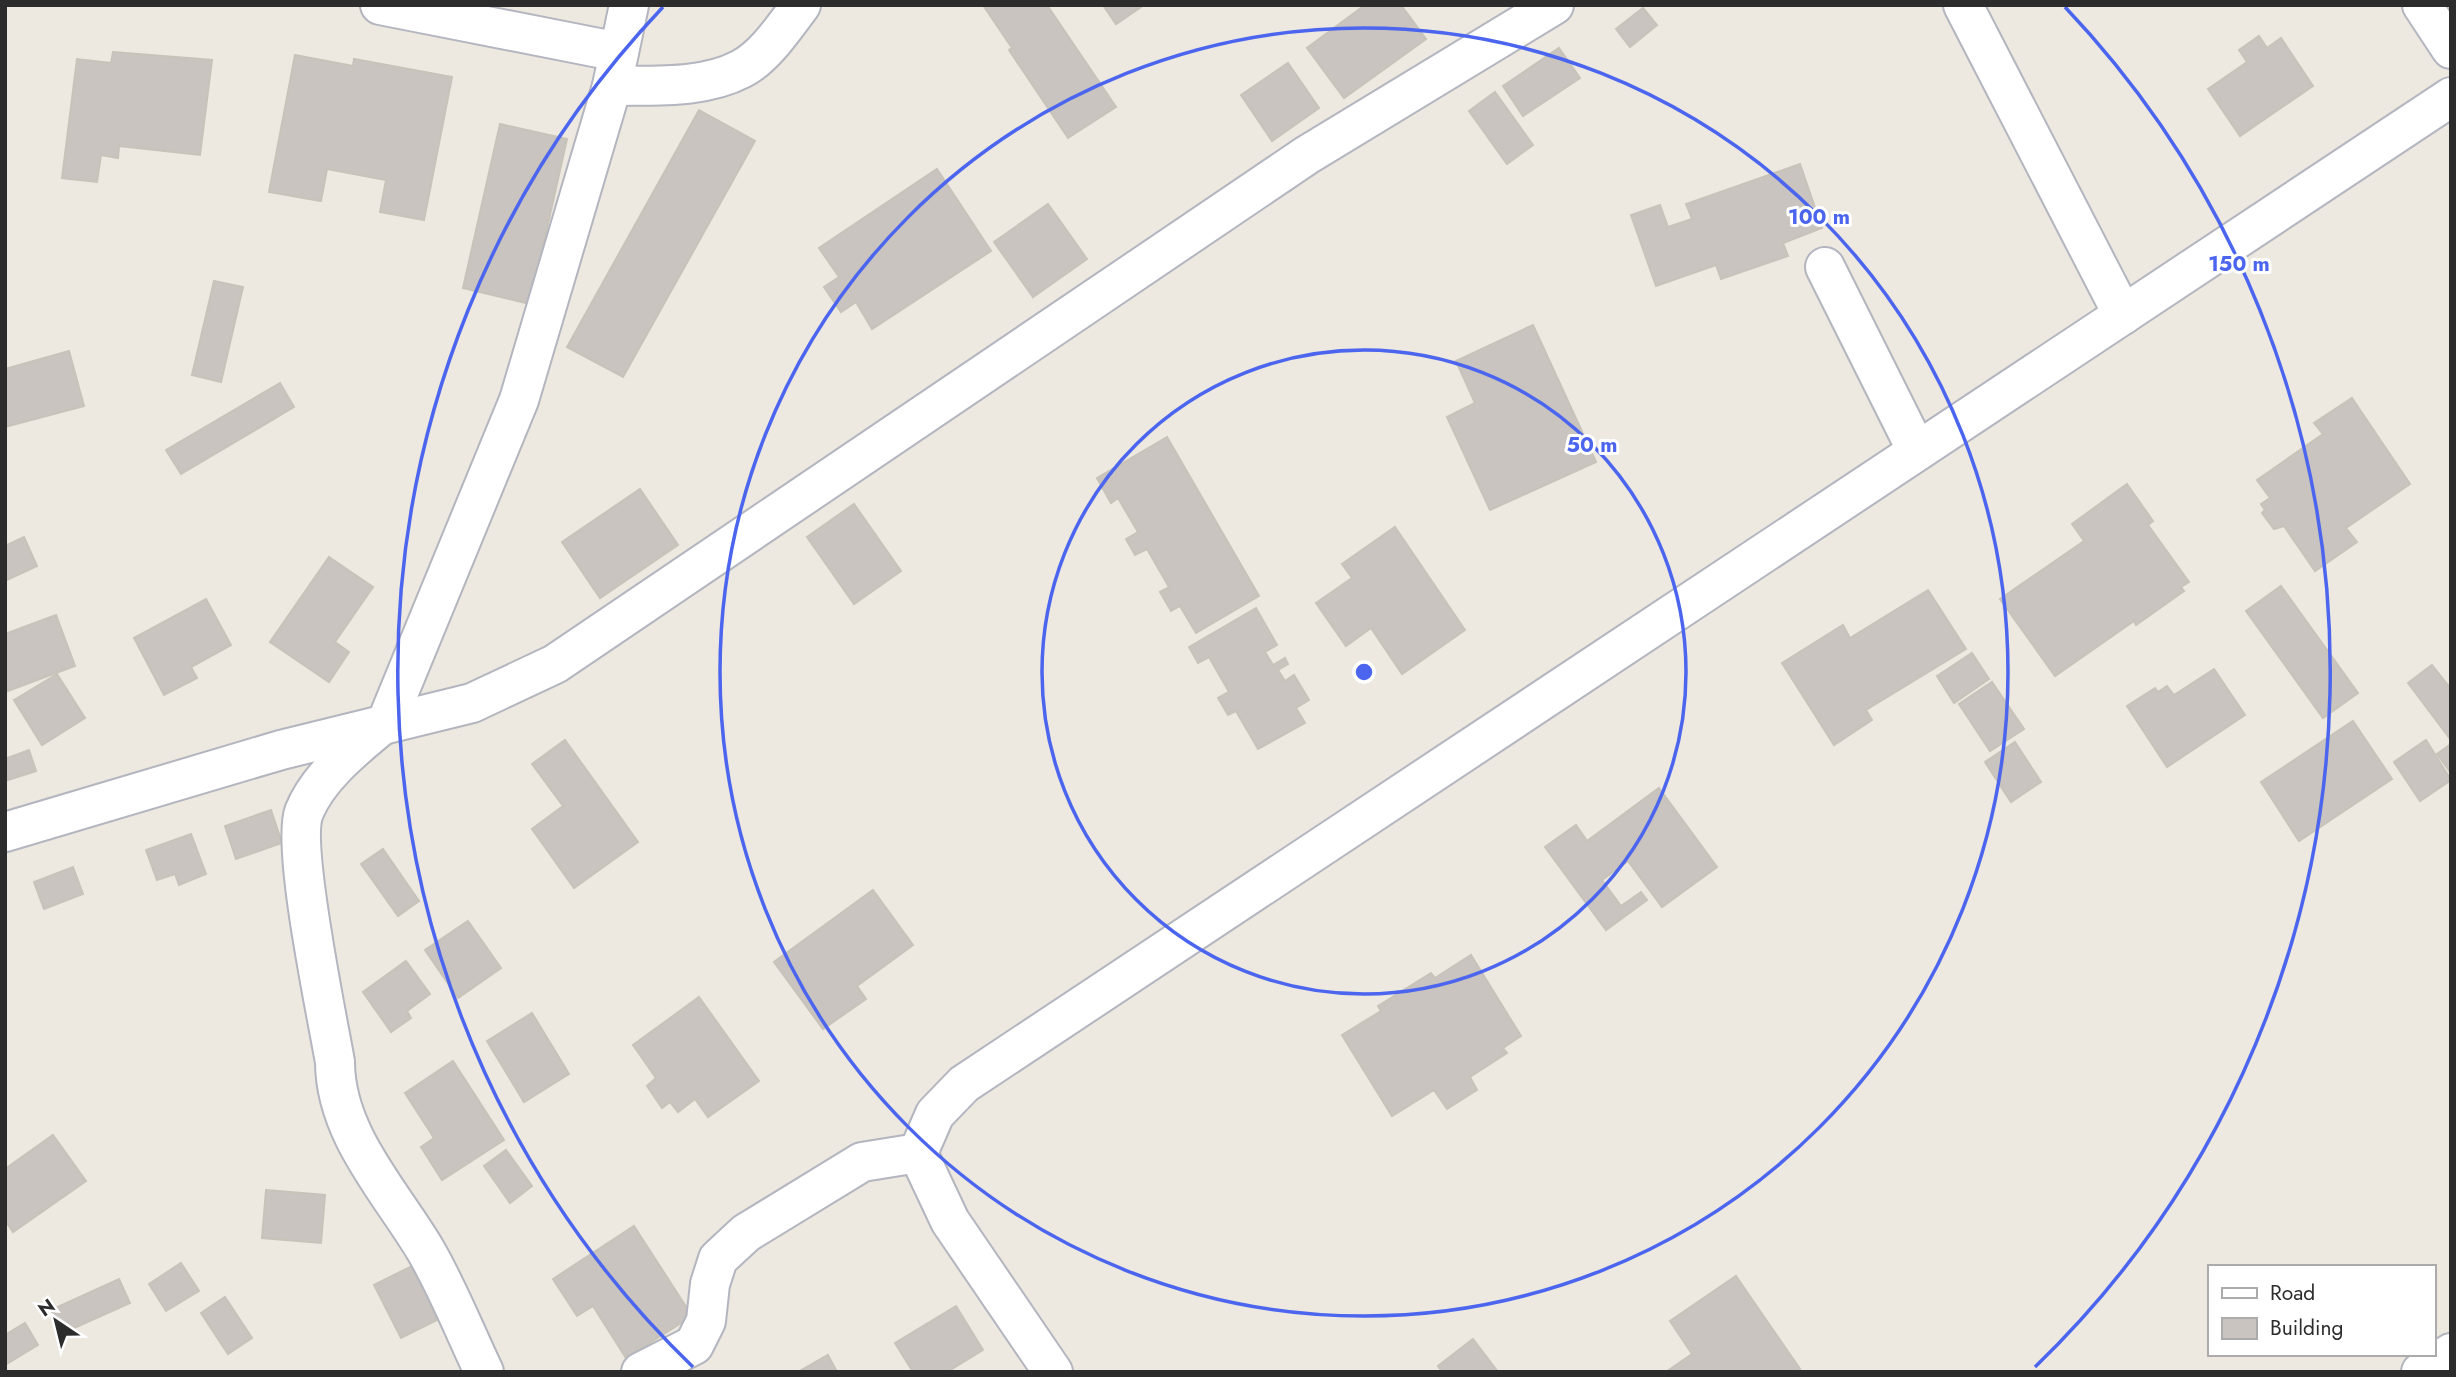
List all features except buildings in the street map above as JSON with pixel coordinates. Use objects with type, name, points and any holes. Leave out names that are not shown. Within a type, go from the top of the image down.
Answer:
[{"type":"street","points":[[380,5],[616,69],[701,83],[743,69],[778,36],[801,5]]},
{"type":"street","points":[[484,1372],[427,1253],[367,1161],[341,1107],[335,1086],[335,1062],[306,891],[303,814],[313,794],[350,751],[387,722],[519,400],[616,69],[629,5]]},
{"type":"street","points":[[5,832],[387,722],[472,703],[555,664],[1307,155],[1554,5]]},
{"type":"street","points":[[1963,5],[2123,314]]},
{"type":"street","points":[[2422,5],[2451,50]]},
{"type":"street","points":[[1053,1372],[950,1221],[918,1153],[935,1114],[964,1084],[2451,97]]},
{"type":"street","points":[[1825,267],[1917,451]]},
{"type":"street","points":[[641,1372],[694,1345],[706,1321],[710,1284],[718,1259],[746,1233],[862,1162],[918,1153]]},
{"type":"street","points":[[2421,1372],[2451,1353]]}]
